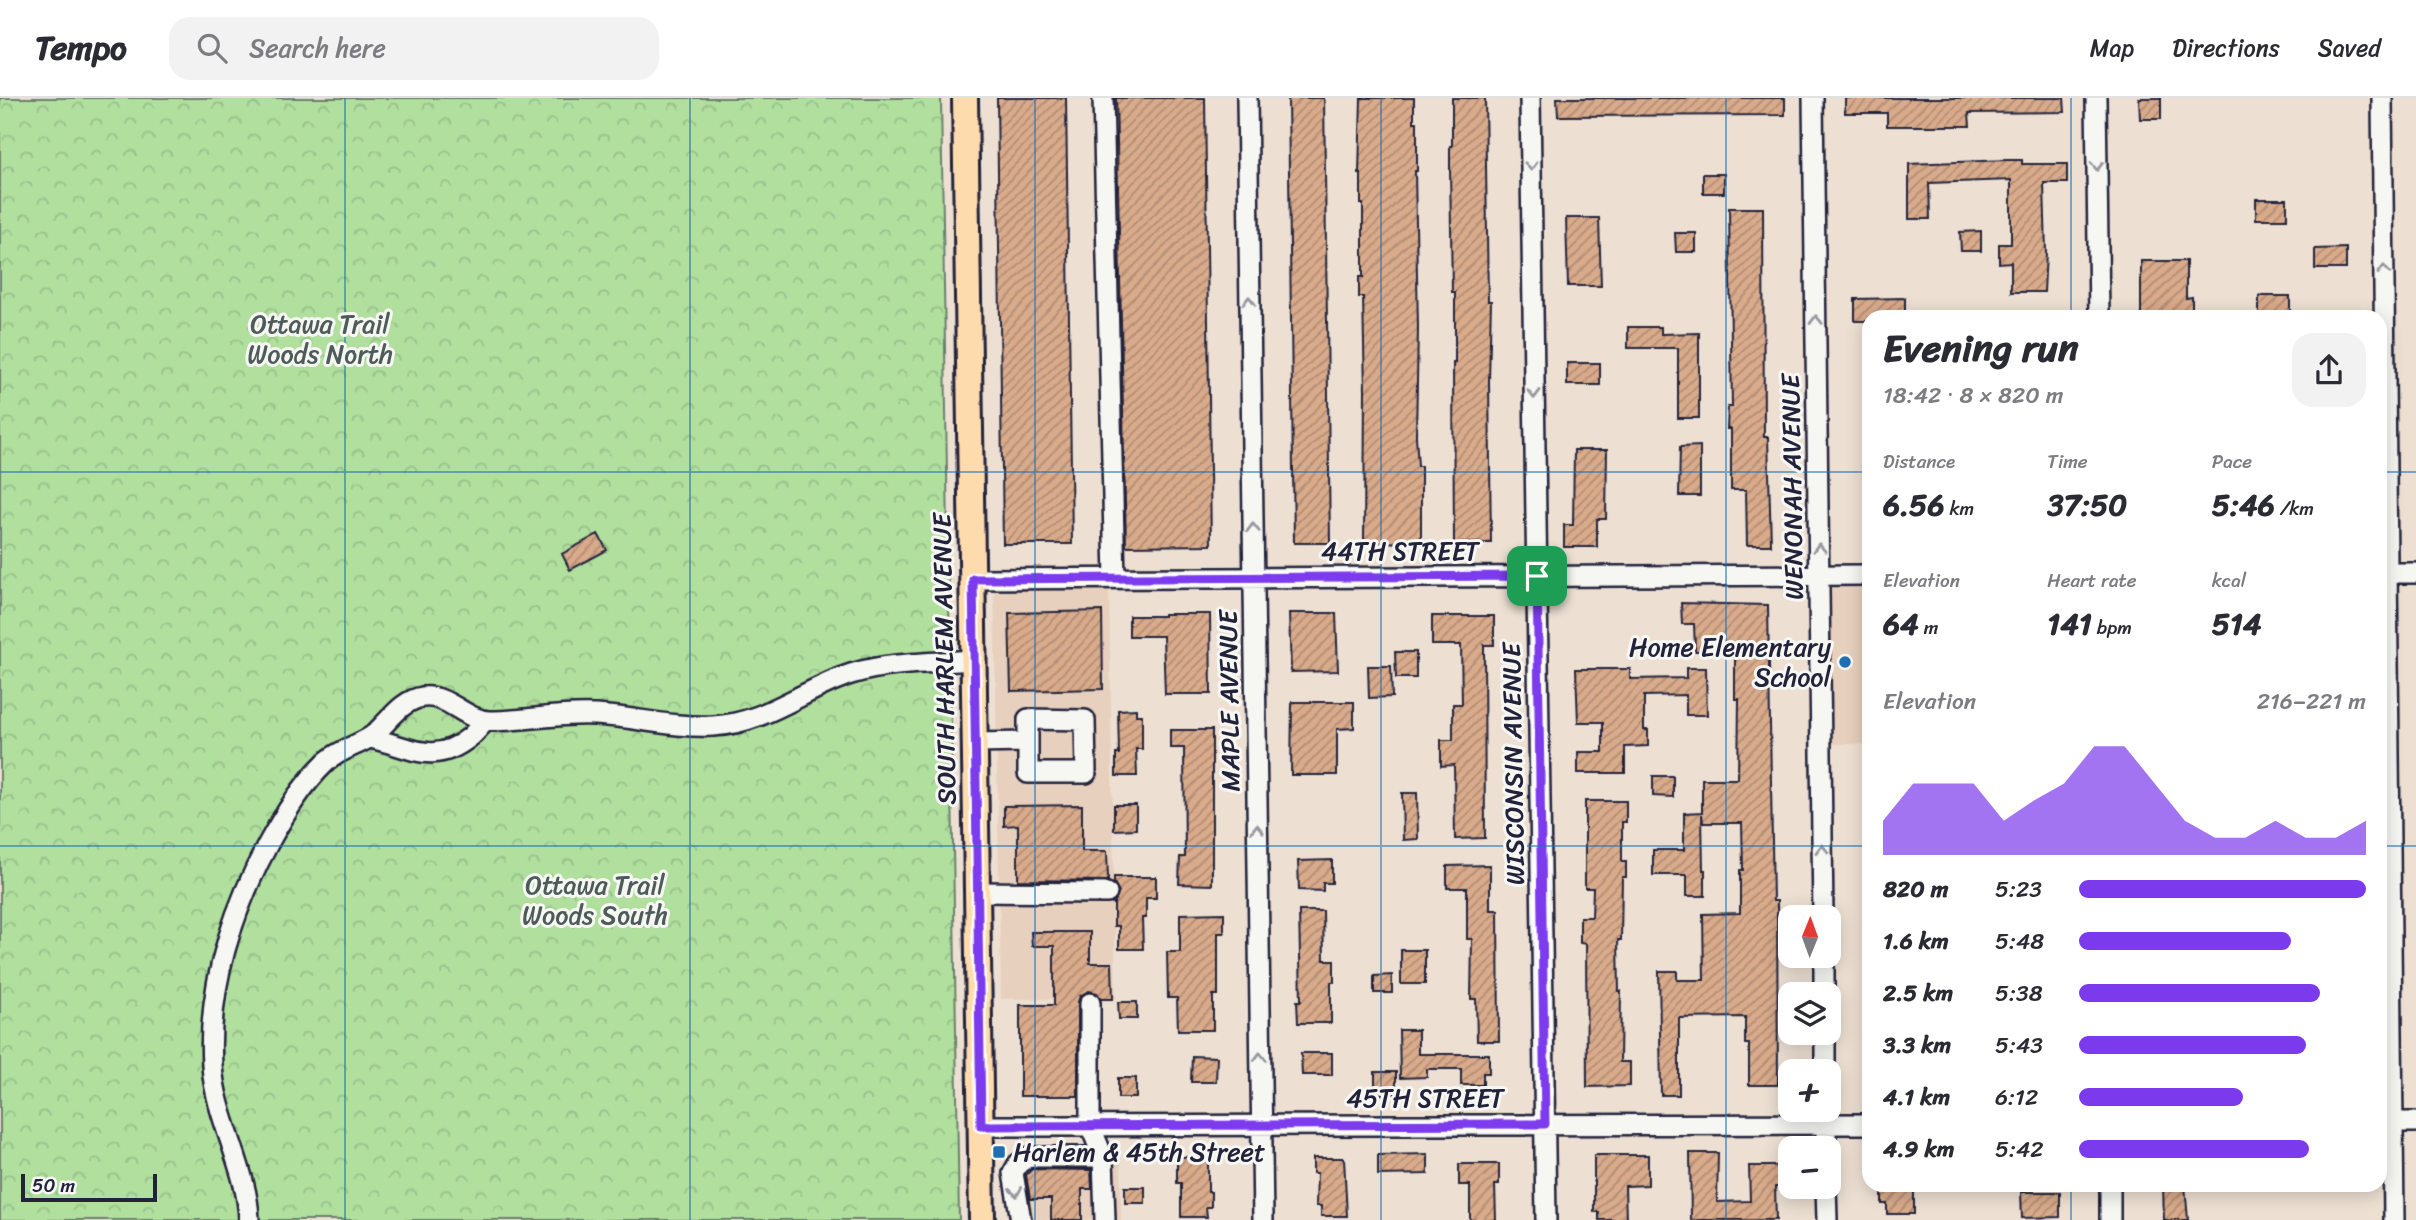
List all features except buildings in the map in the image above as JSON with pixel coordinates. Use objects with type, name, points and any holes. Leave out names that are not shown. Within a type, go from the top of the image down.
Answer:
[{"type":"main road","name":"SOUTH HARLEM AVENUE","points":[[965,98],[982,1220]]},
{"type":"street","points":[[1103,98],[1115,578]]},
{"type":"street","name":"MAPLE AVENUE","points":[[1247,98],[1263,1220]]},
{"type":"street","name":"WISCONSIN AVENUE","points":[[1530,98],[1546,1220]]},
{"type":"street","name":"WENONAH AVENUE","points":[[1813,98],[1823,905]]},
{"type":"street","points":[[2096,98],[2099,310]]},
{"type":"street","points":[[2382,98],[2383,310]]},
{"type":"street","points":[[2387,573],[2416,573]]},
{"type":"street","name":"44TH STREET","points":[[973,579],[1862,575]]},
{"type":"street","points":[[249,1220],[245,1192],[213,1083],[213,1019],[222,959],[233,919],[249,881],[291,805],[327,762],[346,747],[369,738],[415,699],[427,697],[439,698],[486,721],[597,715],[677,726],[719,726],[748,720],[852,674],[889,666],[974,660]]},
{"type":"street","points":[[369,738],[413,752],[438,753],[463,743],[486,721]]},
{"type":"street","points":[[975,743],[1028,742]]},
{"type":"street","points":[[977,892],[1107,893]]},
{"type":"street","points":[[1090,1003],[1090,1125],[1103,1157],[1105,1220]]},
{"type":"street","name":"45TH STREET","points":[[981,1126],[1545,1124],[1778,1117]]},
{"type":"street","name":"45TH STREET","points":[[1841,1119],[1862,1123]]},
{"type":"street","points":[[2394,1220],[2387,1122],[2416,1122]]},
{"type":"street","points":[[1021,1220],[1013,1173],[1018,1164],[1028,1157],[1103,1157]]},
{"type":"street","points":[[2110,1192],[2110,1220]]},
{"type":"street","points":[[1826,1199],[1827,1220]]},
{"type":"shaded area","name":"Home Elementary School","points":[[1862,579],[1862,744],[1822,744],[1821,580]]},
{"type":"shaded area","points":[[994,585],[1109,588],[1116,999],[1001,999]]},
{"type":"shaded area","points":[[1009,1154],[1121,1155],[1121,1220],[1009,1220]]},
{"type":"green space","points":[[0,98],[941,98],[959,1220],[0,1220]]},
{"type":"place","name":"Home Elementary School","points":[[1845,662]]},
{"type":"place","name":"Harlem & 45th Street","points":[[999,1152]]},
{"type":"route","points":[[1537,576],[1545,1124],[981,1126],[973,579],[1537,576]]},
{"type":"park label","name":"Ottawa Trail Woods North","points":[[320,339]]},
{"type":"park label","name":"Ottawa Trail Woods South","points":[[595,900]]}]
